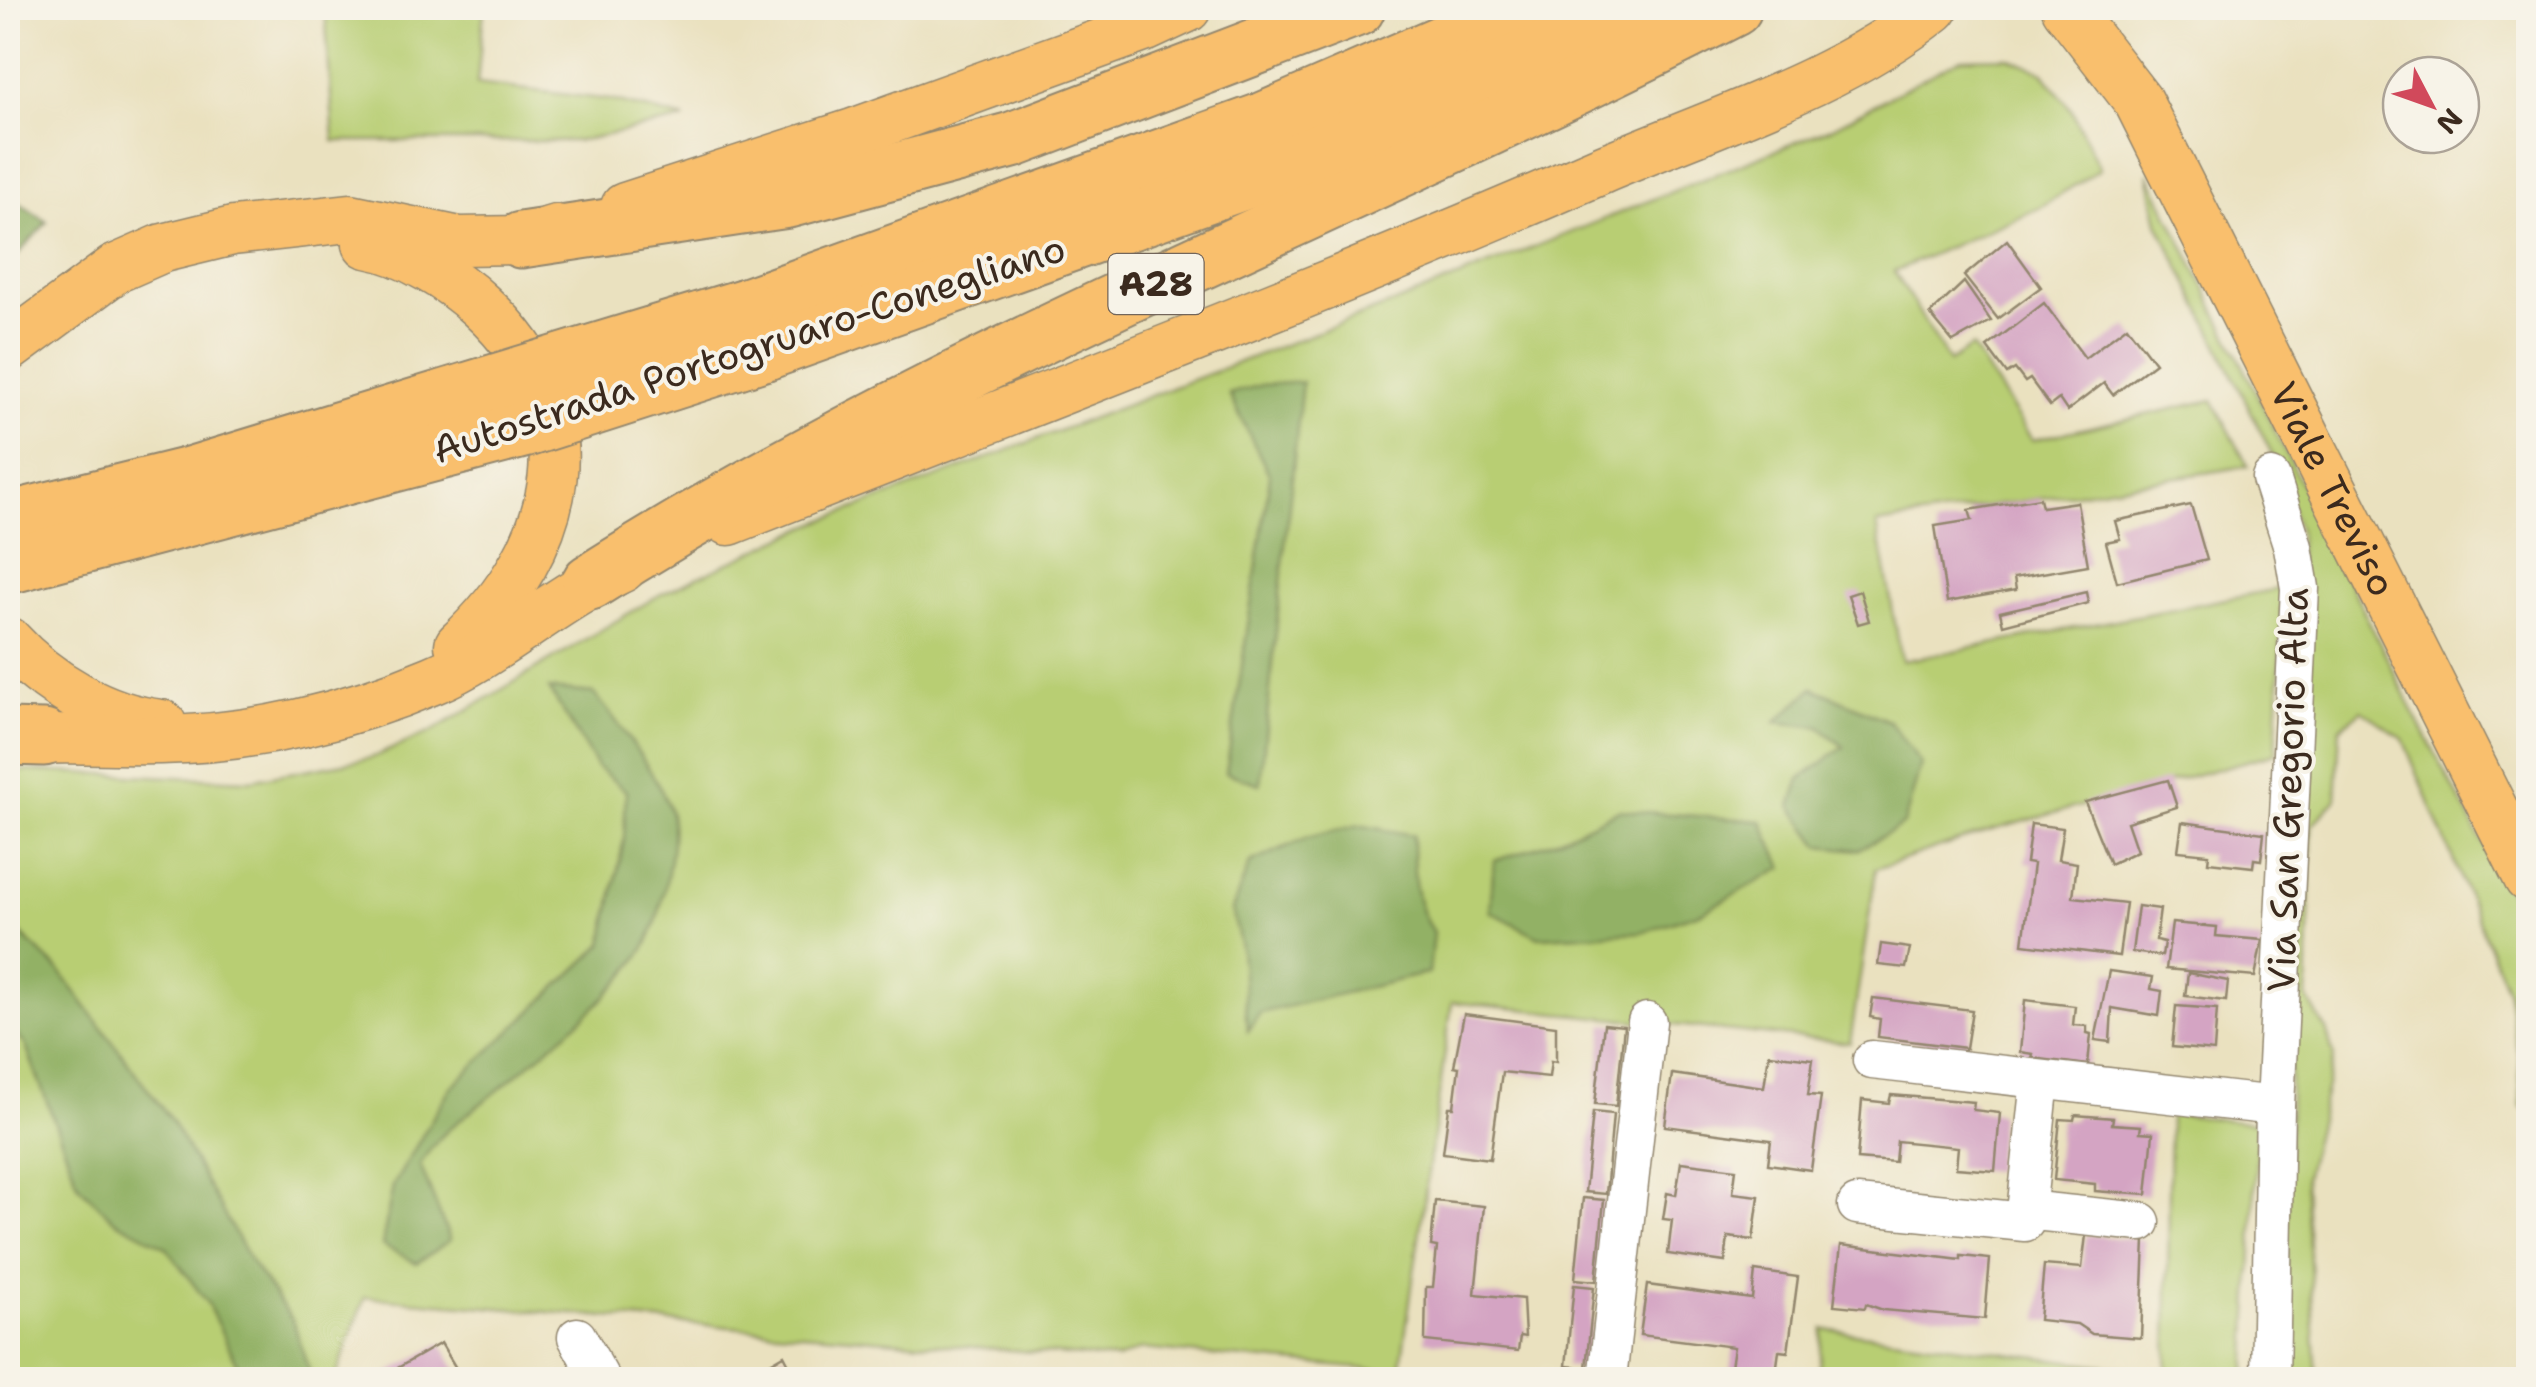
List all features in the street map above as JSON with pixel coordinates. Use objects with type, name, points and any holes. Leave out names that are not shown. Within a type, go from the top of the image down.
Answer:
[{"type":"highway","points":[[521,240],[788,200],[1012,140],[1357,8]]},
{"type":"highway","name":"Autostrada Portogruaro-Conegliano","points":[[8,566],[523,430],[1523,8]]},
{"type":"highway","name":"Autostrada Portogruaro-Conegliano","points":[[8,520],[756,329],[1274,172],[1637,8]]},
{"type":"highway","name":"A28","points":[[590,582],[709,507],[863,426],[1734,8]]},
{"type":"main road","points":[[16,348],[115,269],[163,248],[232,231],[350,218],[459,242],[521,240],[853,133],[1146,27],[1187,8]]},
{"type":"main road","points":[[20,739],[163,740],[250,733],[368,704],[437,679],[590,582],[727,522],[1484,221],[1833,72],[1906,30],[1934,8]]},
{"type":"main road","name":"Viale Treviso","points":[[2066,8],[2138,101],[2528,878]]},
{"type":"main road","name":"Viale Treviso","points":[[2113,8],[2138,101]]},
{"type":"main road","points":[[276,228],[374,245],[436,272],[470,295],[504,327],[536,372],[554,435],[552,486],[541,531],[524,569],[490,616],[450,654],[368,704]]},
{"type":"main road","points":[[8,641],[58,685],[100,707],[150,723],[250,733]]},
{"type":"street","name":"Via San Gregorio Alta","points":[[2270,1380],[2275,1106],[2300,588],[2293,547],[2271,478]]},
{"type":"street","points":[[1607,1380],[1647,1022]]},
{"type":"street","points":[[1872,1060],[2275,1106]]},
{"type":"street","points":[[1857,1205],[2024,1222],[2040,1080]]},
{"type":"street","points":[[2025,1210],[2141,1222]]},
{"type":"street","points":[[577,1337],[601,1380]]},
{"type":"green space","points":[[325,8],[484,8],[477,84],[611,100],[685,119],[578,141],[334,141]]},
{"type":"green space","points":[[2008,57],[2043,72],[2072,111],[2100,169],[2039,208],[1894,271],[1949,362],[1972,347],[2032,440],[2213,400],[2248,466],[1877,524],[1902,661],[2283,588],[2276,753],[1985,832],[1876,869],[1850,1043],[1452,1002],[1400,1372],[1142,1349],[1117,1359],[365,1297],[335,1379],[8,1380],[8,770],[250,780],[371,758],[431,732],[661,594],[806,527],[1397,302],[1831,128],[1961,58]]},
{"type":"green space","points":[[2148,173],[2416,717],[2528,928],[2528,1113],[2521,1106],[2519,1060],[2507,990],[2403,739],[2362,710],[2340,728],[2336,799],[2312,825],[2307,997],[2326,1030],[2334,1057],[2305,1178],[2317,1379],[2285,1379],[2299,531],[2270,450],[2158,223]]},
{"type":"green space","points":[[8,196],[47,222],[8,265]]},
{"type":"green space","points":[[1302,382],[1260,784],[1226,773],[1270,476],[1229,394],[1261,385]]},
{"type":"green space","points":[[1813,688],[1889,721],[1921,764],[1904,824],[1859,850],[1820,846],[1791,806],[1800,779],[1844,747],[1820,727],[1776,722]]},
{"type":"green space","points":[[549,689],[593,693],[649,769],[671,815],[672,844],[666,884],[650,938],[614,987],[559,1039],[447,1131],[428,1152],[420,1165],[450,1240],[417,1263],[382,1245],[393,1186],[450,1088],[603,944],[624,839],[626,791],[597,767]]},
{"type":"green space","points":[[1619,810],[1762,821],[1783,868],[1702,912],[1641,932],[1539,937],[1490,911],[1494,861],[1554,841]]},
{"type":"green space","points":[[1359,825],[1413,835],[1418,898],[1433,932],[1429,973],[1260,1013],[1247,1031],[1241,947],[1232,910],[1250,863],[1306,838]]},
{"type":"green space","points":[[8,922],[58,969],[171,1120],[252,1264],[293,1321],[312,1379],[245,1379],[206,1301],[166,1247],[114,1220],[79,1186],[25,1044],[8,1027]]},
{"type":"green space","points":[[2170,1114],[2258,1123],[2246,1379],[1818,1380],[1823,1329],[2167,1374]]},
{"type":"building","points":[[2007,240],[2041,287],[1998,319],[1964,276]]},
{"type":"building","points":[[1964,282],[1991,321],[1953,342],[1930,314]]},
{"type":"building","points":[[2044,303],[2085,358],[2127,326],[2155,363],[2113,395],[2104,383],[2067,411],[2059,399],[2050,406],[2030,379],[2025,382],[2015,369],[2007,374],[1987,347]]},
{"type":"building","points":[[2040,498],[2042,507],[2077,502],[2088,565],[2014,578],[2016,590],[1947,602],[1935,526],[1972,520],[1969,510]]},
{"type":"building","points":[[2191,505],[2207,560],[2117,582],[2106,542],[2120,539],[2115,521]]},
{"type":"building","points":[[1860,591],[1869,621],[1858,624],[1848,595]]},
{"type":"building","points":[[2086,592],[2088,603],[2003,625],[2000,612]]},
{"type":"building","points":[[2168,780],[2177,807],[2127,822],[2137,851],[2110,864],[2085,802]]},
{"type":"building","points":[[2182,822],[2264,833],[2261,860],[2254,859],[2253,867],[2208,862],[2209,854],[2178,851]]},
{"type":"building","points":[[2031,824],[2063,828],[2058,860],[2077,863],[2073,897],[2126,903],[2119,956],[2023,944],[2033,864],[2026,863]]},
{"type":"building","points":[[2138,906],[2160,909],[2156,940],[2164,942],[2162,956],[2132,952]]},
{"type":"building","points":[[2172,923],[2217,927],[2216,936],[2262,940],[2255,977],[2166,969]]},
{"type":"building","points":[[1881,944],[1910,948],[1906,968],[1878,965]]},
{"type":"building","points":[[2109,971],[2153,977],[2151,989],[2162,991],[2159,1016],[2112,1008],[2110,1042],[2095,1040]]},
{"type":"building","points":[[2188,973],[2228,981],[2226,1001],[2185,996]]},
{"type":"building","points":[[1873,998],[1972,1010],[1966,1048],[1878,1037],[1880,1019],[1870,1017]]},
{"type":"building","points":[[2025,1000],[2075,1006],[2073,1025],[2087,1026],[2087,1033],[2091,1034],[2088,1065],[2032,1058],[2033,1054],[2020,1052]]},
{"type":"building","points":[[2176,1006],[2217,1009],[2214,1051],[2172,1047]]},
{"type":"building","points":[[1464,1014],[1556,1026],[1556,1062],[1551,1061],[1549,1077],[1502,1072],[1490,1159],[1443,1153],[1449,1107],[1454,1107],[1459,1067],[1454,1066]]},
{"type":"building","points":[[1604,1024],[1624,1026],[1616,1106],[1595,1104]]},
{"type":"building","points":[[1769,1054],[1813,1059],[1808,1095],[1821,1096],[1811,1170],[1768,1164],[1771,1140],[1665,1126],[1672,1074],[1764,1087]]},
{"type":"building","points":[[1891,1095],[1974,1102],[1973,1110],[2000,1113],[1995,1171],[1956,1168],[1958,1147],[1897,1141],[1895,1162],[1857,1159],[1862,1100],[1889,1103]]},
{"type":"building","points":[[1593,1112],[1613,1114],[1606,1194],[1585,1192]]},
{"type":"building","points":[[2075,1115],[2113,1118],[2112,1124],[2141,1126],[2140,1132],[2153,1133],[2147,1195],[2095,1191],[2095,1184],[2054,1180],[2060,1119],[2074,1120]]},
{"type":"building","points":[[1681,1162],[1736,1169],[1733,1193],[1759,1196],[1753,1240],[1728,1237],[1725,1262],[1668,1254],[1672,1220],[1663,1219],[1667,1193],[1676,1195]]},
{"type":"building","points":[[1583,1198],[1604,1200],[1596,1281],[1575,1279]]},
{"type":"building","points":[[1435,1201],[1484,1206],[1475,1294],[1523,1299],[1525,1337],[1520,1336],[1518,1351],[1425,1341],[1426,1287],[1433,1287],[1437,1247],[1431,1246]]},
{"type":"building","points":[[2086,1235],[2145,1240],[2141,1338],[2092,1334],[2077,1324],[2039,1320],[2044,1265],[2082,1268]]},
{"type":"building","points":[[1841,1245],[1961,1260],[1961,1256],[1990,1259],[1985,1319],[1883,1310],[1866,1304],[1865,1308],[1834,1305]]},
{"type":"building","points":[[1755,1271],[1798,1277],[1788,1352],[1779,1351],[1775,1380],[1729,1380],[1734,1347],[1640,1335],[1647,1285],[1752,1299]]},
{"type":"building","points":[[1574,1285],[1594,1287],[1586,1368],[1566,1366]]},
{"type":"building","points":[[441,1343],[463,1380],[377,1380]]},
{"type":"building","points":[[784,1355],[797,1380],[716,1380],[742,1365],[748,1376]]}]
